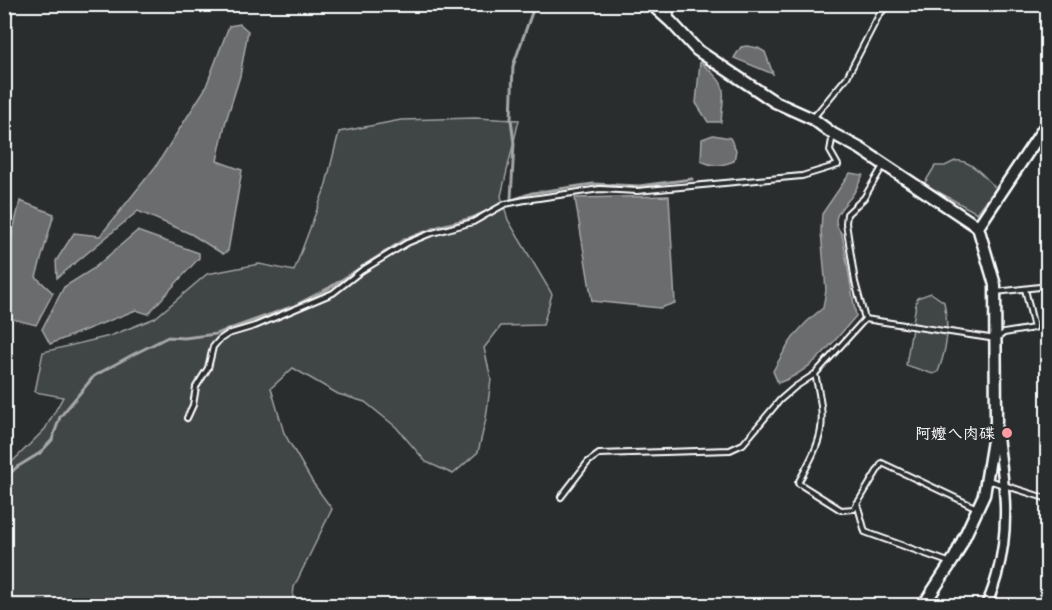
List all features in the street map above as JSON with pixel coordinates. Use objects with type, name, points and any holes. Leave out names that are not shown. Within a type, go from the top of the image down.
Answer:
[{"type":"main road","points":[[651,4],[697,50],[775,102],[813,119],[833,134],[861,149],[978,228],[995,285],[996,422],[984,495],[951,563],[923,606]]},
{"type":"main road","points":[[978,228],[1047,122]]},
{"type":"street","points":[[985,606],[995,583],[1004,549],[1004,487],[996,422]]},
{"type":"lane","points":[[670,4],[671,22]]},
{"type":"lane","points":[[813,119],[847,77],[879,15],[889,4]]},
{"type":"lane","points":[[188,418],[196,387],[208,368],[213,347],[219,340],[333,293],[361,271],[407,243],[429,234],[473,222],[505,204],[525,200],[600,189],[637,191],[802,176],[838,165],[830,151],[833,134]]},
{"type":"lane","points":[[865,319],[855,282],[846,224],[847,214],[864,198],[883,165]]},
{"type":"lane","points":[[995,292],[1047,286]]},
{"type":"lane","points":[[865,319],[996,339],[1004,333],[1034,328],[1025,289]]},
{"type":"lane","points":[[561,497],[588,462],[599,454],[730,450],[744,444],[780,400],[815,374],[865,319]]},
{"type":"lane","points":[[815,374],[822,405],[822,426],[818,447],[798,483],[841,510],[854,508],[882,463],[978,508]]},
{"type":"lane","points":[[986,480],[1047,499]]},
{"type":"lane","points":[[857,504],[865,532],[951,563]]},
{"type":"shaded area","points":[[240,24],[248,31],[240,76],[225,124],[217,161],[242,170],[228,251],[223,254],[191,234],[138,211],[57,278],[56,261],[74,233],[100,236],[156,166],[205,89],[229,26]]},
{"type":"shaded area","points":[[747,46],[765,52],[773,74],[734,58],[741,47]]},
{"type":"shaded area","points":[[700,62],[720,82],[723,94],[721,122],[708,122],[696,103]]},
{"type":"shaded area","points":[[475,118],[519,120],[501,196],[508,220],[552,294],[543,325],[501,326],[484,348],[491,379],[486,419],[478,452],[453,474],[426,462],[396,427],[365,402],[338,394],[293,368],[271,388],[284,433],[313,483],[332,509],[294,587],[292,605],[5,606],[5,469],[45,429],[63,397],[35,392],[43,352],[110,336],[155,318],[207,274],[259,264],[294,271],[325,188],[339,132],[401,120]]},
{"type":"shaded area","points":[[713,135],[730,138],[736,150],[734,161],[718,165],[701,161],[702,139]]},
{"type":"shaded area","points":[[955,161],[972,166],[996,188],[977,213],[924,184],[935,166],[945,166]]},
{"type":"shaded area","points":[[850,173],[863,175],[853,195],[838,214],[836,223],[842,234],[856,316],[812,364],[778,383],[773,371],[784,352],[800,329],[823,308],[826,290],[821,231],[822,214]]},
{"type":"shaded area","points":[[669,196],[675,303],[660,308],[592,301],[575,198]]},
{"type":"shaded area","points":[[20,201],[54,214],[36,277],[53,293],[36,325],[5,317],[5,265]]},
{"type":"shaded area","points":[[137,231],[199,253],[199,258],[148,314],[136,310],[50,344],[42,329],[64,287],[93,269]]},
{"type":"shaded area","points":[[931,293],[944,302],[947,321],[946,345],[938,372],[933,374],[906,365],[917,298]]},
{"type":"waterway","points":[[4,58],[13,4]]},
{"type":"waterway","points":[[511,199],[514,144],[511,119],[513,66],[535,4]]},
{"type":"waterway","points":[[504,203],[532,193],[593,184],[639,186],[692,179]]},
{"type":"waterway","points":[[4,479],[17,467],[40,453],[52,440],[60,417],[94,376],[168,337],[184,338],[216,334],[294,306],[329,288],[404,240],[441,226],[472,218],[498,206]]},
{"type":"place","name":"阿嬤ㄟ肉碟","points":[[1007,433]]}]
